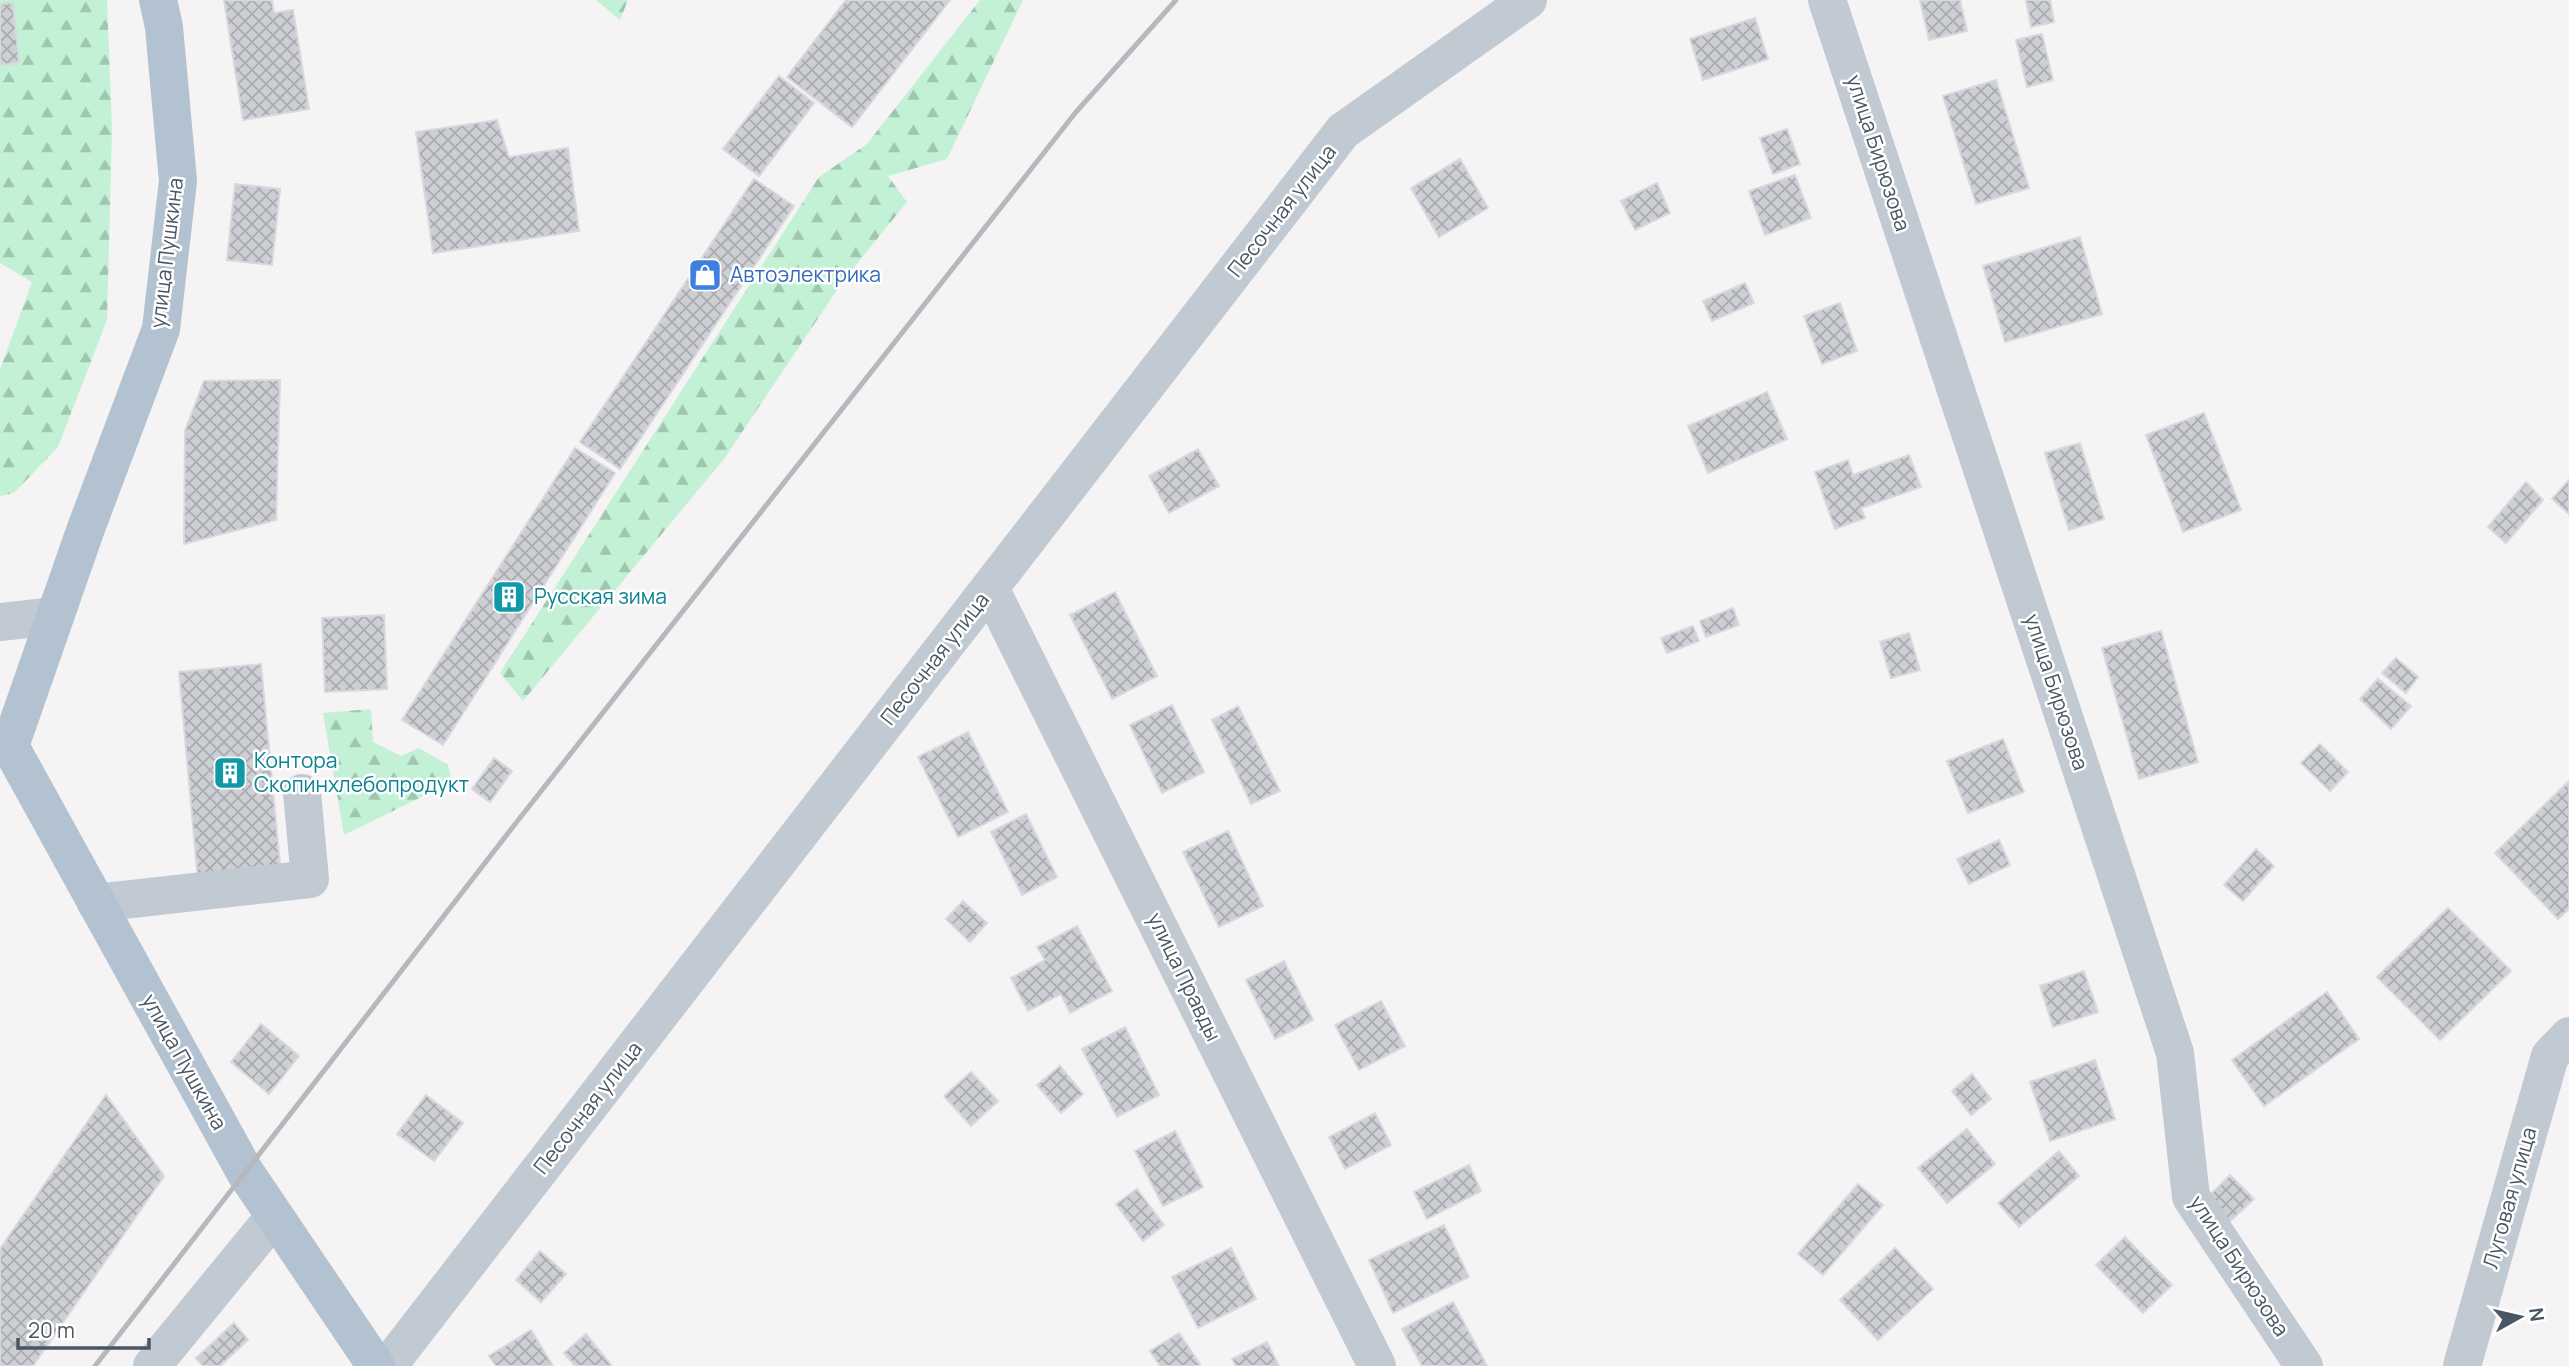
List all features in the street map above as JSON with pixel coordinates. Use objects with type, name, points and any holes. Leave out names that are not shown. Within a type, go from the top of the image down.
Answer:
[{"type":"main road","name":"улица Пушкина","points":[[158,0],[164,27],[178,181],[161,329],[55,616],[5,742],[245,1172],[376,1366]]},
{"type":"street","name":"Песочная улица","points":[[388,1366],[1343,131],[1528,0]]},
{"type":"street","name":"улица Бирюзова","points":[[1827,0],[2175,1053],[2191,1197],[2304,1366]]},
{"type":"street","name":"улица Правды","points":[[990,588],[1377,1366]]},
{"type":"street","points":[[0,622],[55,616]]},
{"type":"street","points":[[96,902],[310,879],[302,793]]},
{"type":"street","name":"Луговая улица","points":[[2462,1366],[2550,1056],[2569,1036]]},
{"type":"street","points":[[152,1366],[274,1217]]},
{"type":"green space","points":[[0,0],[107,0],[112,131],[107,320],[58,447],[14,493],[0,496],[0,369],[32,282],[0,263]]},
{"type":"green space","points":[[596,0],[628,0],[620,20]]},
{"type":"green space","points":[[980,0],[1023,0],[947,159],[888,176],[907,202],[843,281],[724,459],[523,701],[500,673],[819,177],[867,144]]},
{"type":"green space","points":[[371,709],[373,742],[401,756],[419,748],[448,765],[452,782],[344,835],[323,713]]},
{"type":"building","points":[[224,0],[272,0],[274,13],[293,10],[309,109],[243,120]]},
{"type":"building","points":[[846,0],[950,0],[852,127],[787,77]]},
{"type":"building","points":[[1920,0],[1960,0],[1967,31],[1929,40]]},
{"type":"building","points":[[2026,0],[2050,0],[2054,22],[2031,27]]},
{"type":"building","points":[[13,3],[19,63],[0,65],[0,4]]},
{"type":"building","points":[[1755,18],[1768,59],[1703,80],[1690,39]]},
{"type":"building","points":[[2042,34],[2053,80],[2027,87],[2016,40]]},
{"type":"building","points":[[779,76],[814,103],[759,176],[723,149]]},
{"type":"building","points":[[1996,80],[2029,188],[1976,204],[1943,96]]},
{"type":"building","points":[[497,120],[509,157],[568,148],[579,231],[433,253],[416,132]]},
{"type":"building","points":[[1787,129],[1800,164],[1773,174],[1760,138]]},
{"type":"building","points":[[1460,159],[1488,208],[1439,237],[1411,188]]},
{"type":"building","points":[[1795,175],[1811,218],[1765,235],[1749,191]]},
{"type":"building","points":[[754,179],[794,206],[620,469],[580,442]]},
{"type":"building","points":[[1657,183],[1670,213],[1635,230],[1621,201]]},
{"type":"building","points":[[235,184],[280,189],[272,265],[227,260]]},
{"type":"building","points":[[2080,237],[2102,314],[2005,342],[1983,266]]},
{"type":"building","points":[[1745,283],[1754,303],[1712,321],[1703,301]]},
{"type":"building","points":[[1840,303],[1857,351],[1822,364],[1804,316]]},
{"type":"building","points":[[280,380],[276,520],[184,544],[185,431],[204,381]]},
{"type":"building","points":[[1767,392],[1787,439],[1708,473],[1688,426]]},
{"type":"building","points":[[2204,413],[2241,510],[2183,532],[2146,435]]},
{"type":"building","points":[[2080,443],[2104,519],[2069,530],[2045,453]]},
{"type":"building","name":"Русская зима","points":[[575,448],[615,473],[443,745],[402,720]]},
{"type":"building","points":[[1198,449],[1219,486],[1169,513],[1149,476]]},
{"type":"building","points":[[1909,455],[1921,487],[1861,508],[1865,518],[1835,529],[1815,472],[1848,460],[1853,475]]},
{"type":"building","points":[[2569,480],[2569,514],[2552,499]]},
{"type":"building","points":[[2526,482],[2543,500],[2506,543],[2488,527]]},
{"type":"building","points":[[1115,592],[1157,676],[1112,699],[1070,615]]},
{"type":"building","points":[[1733,608],[1739,625],[1706,637],[1700,621]]},
{"type":"building","points":[[384,615],[387,689],[325,692],[322,618]]},
{"type":"building","points":[[1693,626],[1699,641],[1667,653],[1661,638]]},
{"type":"building","points":[[2161,631],[2198,762],[2139,779],[2102,648]]},
{"type":"building","points":[[1909,633],[1920,670],[1891,678],[1880,642]]},
{"type":"building","points":[[2396,658],[2418,677],[2406,693],[2382,673]]},
{"type":"building","name":"Контора Скопинхлебопродукт","points":[[261,664],[281,875],[198,882],[179,672]]},
{"type":"building","points":[[2378,679],[2411,706],[2391,729],[2360,699]]},
{"type":"building","points":[[1172,705],[1204,772],[1162,793],[1130,725]]},
{"type":"building","points":[[1238,706],[1280,791],[1251,804],[1212,720]]},
{"type":"building","points":[[968,732],[1008,812],[958,837],[918,757]]},
{"type":"building","points":[[2003,739],[2024,792],[1968,813],[1947,761]]},
{"type":"building","points":[[2320,744],[2348,772],[2330,791],[2301,763]]},
{"type":"building","points":[[494,758],[512,771],[490,802],[472,789]]},
{"type":"building","points":[[2569,781],[2569,909],[2558,919],[2495,853]]},
{"type":"building","points":[[1026,814],[1057,877],[1022,895],[991,832]]},
{"type":"building","points":[[1228,831],[1263,906],[1219,927],[1183,852]]},
{"type":"building","points":[[1999,840],[2010,865],[1969,884],[1957,859]]},
{"type":"building","points":[[2256,849],[2274,866],[2243,901],[2224,885]]},
{"type":"building","points":[[963,901],[987,923],[970,942],[946,919]]},
{"type":"building","points":[[2448,908],[2511,971],[2440,1040],[2377,977]]},
{"type":"building","points":[[1077,926],[1112,991],[1070,1013],[1061,994],[1028,1011],[1011,978],[1045,960],[1037,947]]},
{"type":"building","points":[[1284,961],[1313,1020],[1275,1039],[1246,980]]},
{"type":"building","points":[[2084,971],[2098,1012],[2053,1027],[2040,986]]},
{"type":"building","points":[[2327,992],[2359,1039],[2264,1106],[2232,1060]]},
{"type":"building","points":[[1381,1001],[1405,1046],[1359,1070],[1335,1025]]},
{"type":"building","points":[[261,1024],[299,1056],[269,1094],[231,1062]]},
{"type":"building","points":[[1125,1027],[1159,1095],[1117,1117],[1082,1049]]},
{"type":"building","points":[[2095,1060],[2115,1119],[2050,1141],[2030,1082]]},
{"type":"building","points":[[1060,1066],[1083,1094],[1061,1113],[1037,1085]]},
{"type":"building","points":[[971,1072],[998,1101],[971,1126],[944,1096]]},
{"type":"building","points":[[1972,1074],[1991,1099],[1971,1115],[1952,1091]]},
{"type":"building","points":[[106,1095],[164,1176],[33,1366],[0,1366],[0,1249]]},
{"type":"building","points":[[426,1095],[463,1123],[434,1161],[397,1134]]},
{"type":"building","points":[[1375,1113],[1391,1145],[1345,1169],[1329,1137]]},
{"type":"building","points":[[1967,1129],[1995,1164],[1947,1203],[1918,1168]]},
{"type":"building","points":[[1175,1131],[1203,1187],[1163,1206],[1135,1151]]},
{"type":"building","points":[[2059,1151],[2079,1176],[2019,1227],[1998,1203]]},
{"type":"building","points":[[1469,1165],[1481,1191],[1427,1219],[1414,1192]]},
{"type":"building","points":[[2230,1175],[2254,1199],[2228,1223],[2205,1200]]},
{"type":"building","points":[[1858,1184],[1883,1205],[1823,1275],[1798,1254]]},
{"type":"building","points":[[1137,1189],[1164,1225],[1143,1241],[1116,1204]]},
{"type":"building","points":[[1444,1225],[1469,1277],[1393,1313],[1369,1260]]},
{"type":"building","points":[[2125,1237],[2172,1285],[2143,1313],[2096,1265]]},
{"type":"building","points":[[1231,1248],[1256,1299],[1198,1328],[1172,1277]]},
{"type":"building","points":[[1895,1248],[1933,1289],[1878,1340],[1840,1300]]},
{"type":"building","points":[[540,1251],[566,1274],[541,1302],[516,1280]]},
{"type":"building","points":[[1453,1302],[1487,1366],[1422,1366],[1402,1329]]},
{"type":"building","points":[[234,1323],[248,1340],[220,1366],[203,1366],[196,1358]]},
{"type":"building","points":[[531,1330],[553,1366],[496,1366],[489,1356]]},
{"type":"building","points":[[1179,1333],[1200,1364],[1160,1366],[1150,1351]]},
{"type":"building","points":[[586,1334],[612,1366],[575,1366],[564,1353]]},
{"type":"building","points":[[1267,1342],[1279,1366],[1236,1366],[1232,1359]]},
{"type":"railway","points":[[95,1366],[512,828],[1076,112],[1176,0]]},
{"type":"place","name":"Автоэлектрика","points":[[705,275]]},
{"type":"place","name":"Русская зима","points":[[509,597]]},
{"type":"place","name":"Контора Скопинхлебопродукт","points":[[230,773]]}]
